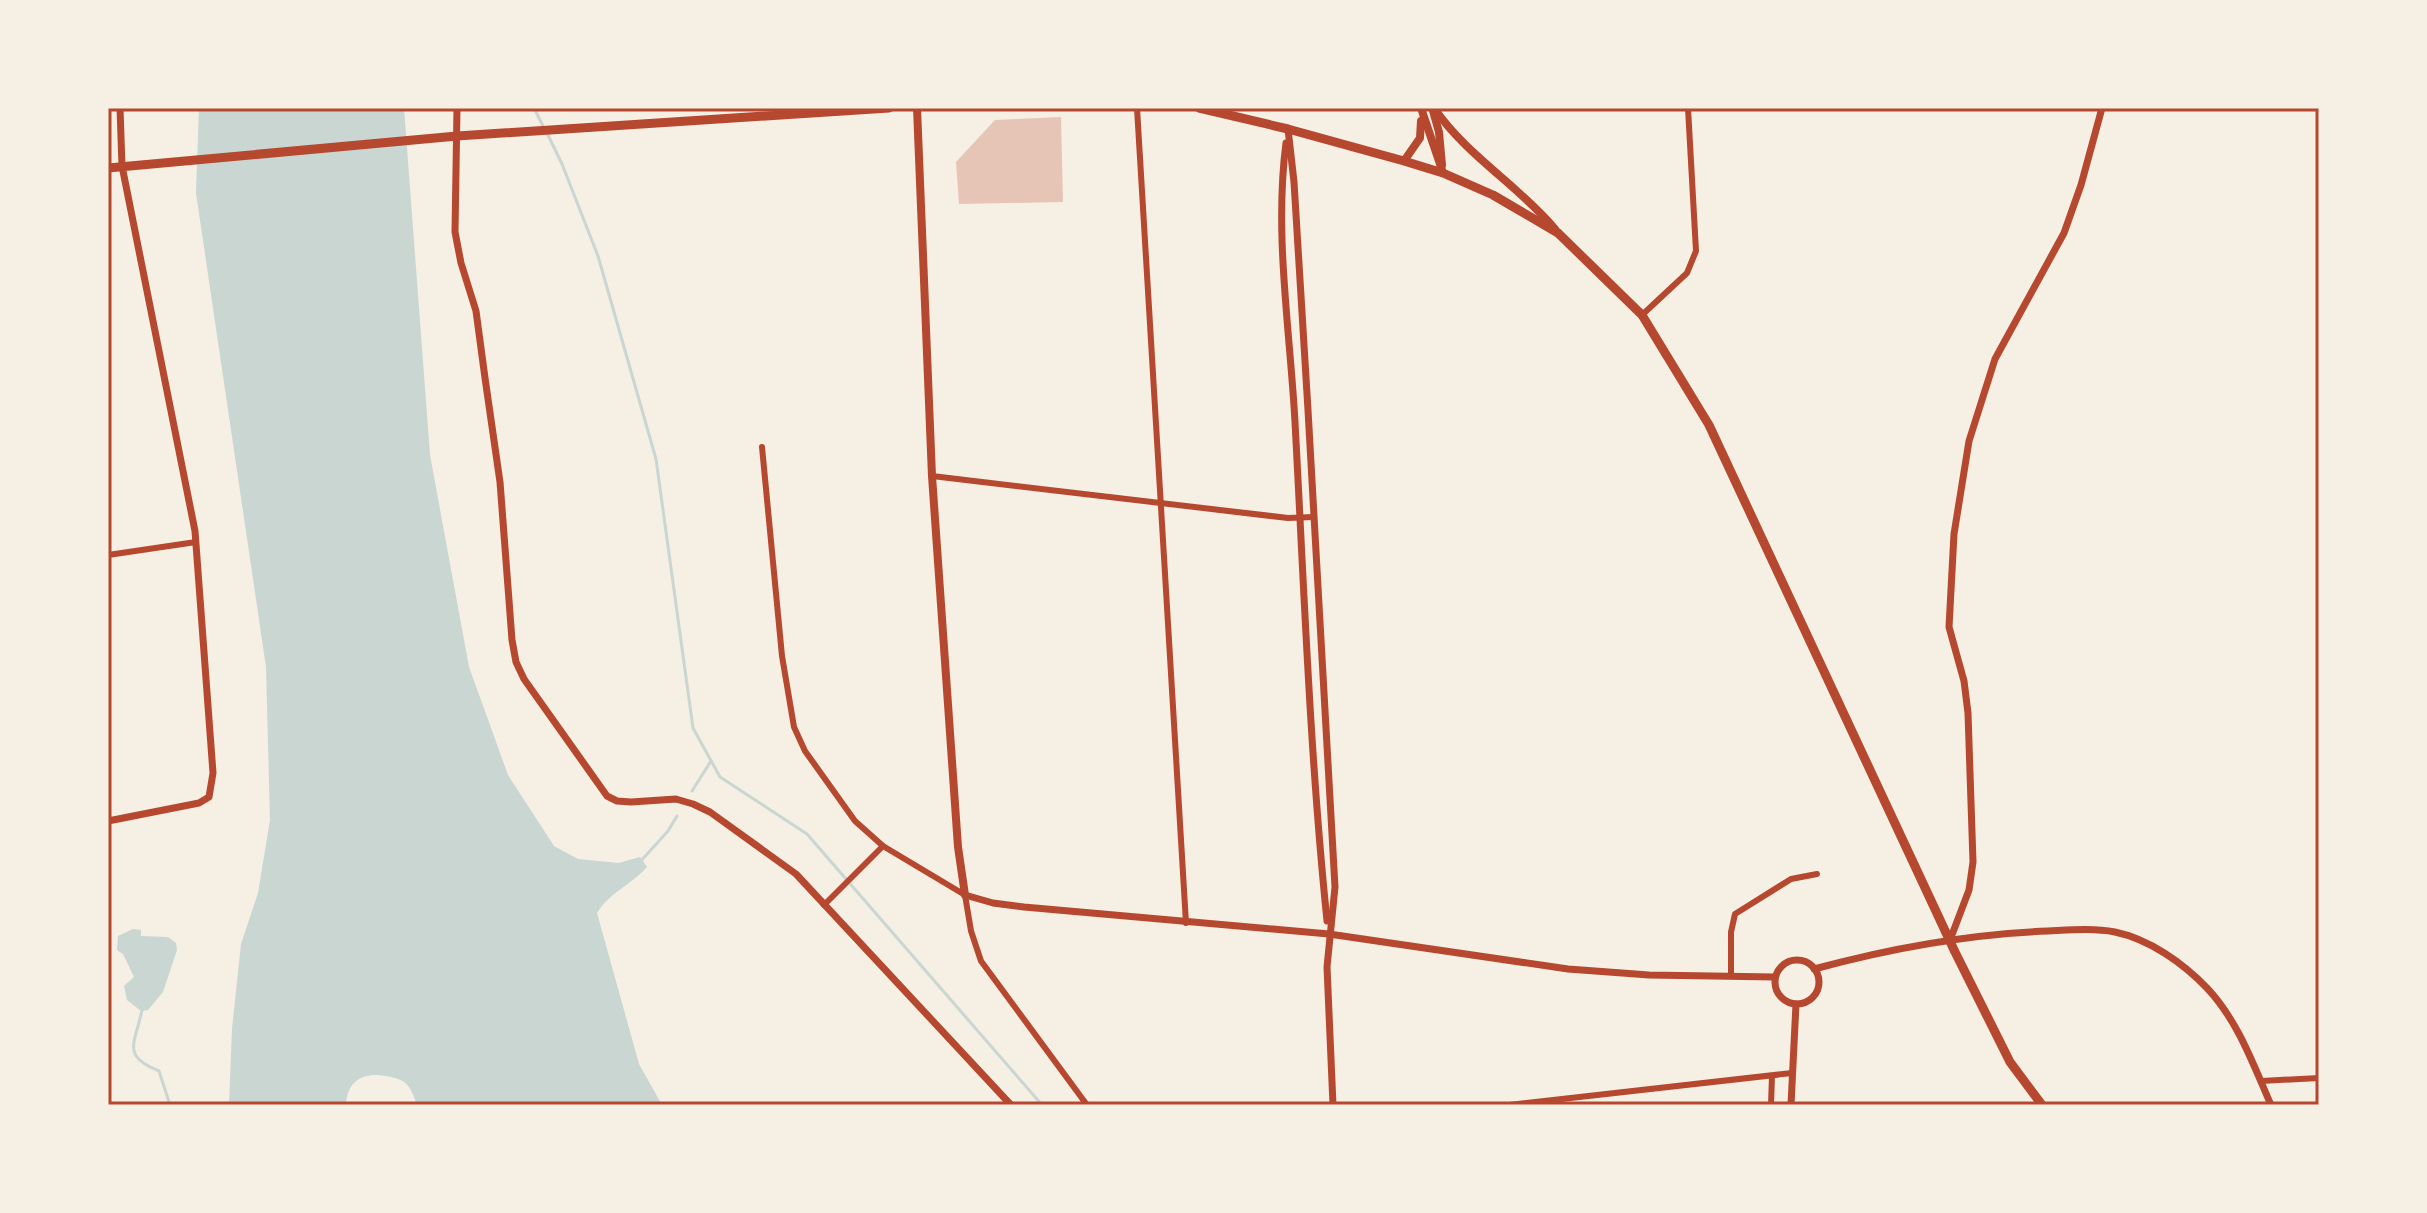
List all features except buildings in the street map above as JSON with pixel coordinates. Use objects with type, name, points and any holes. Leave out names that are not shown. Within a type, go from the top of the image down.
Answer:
[{"type":"main road","points":[[108,168],[756,112],[889,108]]},
{"type":"main road","points":[[917,108],[932,476],[958,847],[965,895]]},
{"type":"main road","points":[[1199,108],[1288,129],[1443,173],[1493,195],[1558,233]]},
{"type":"main road","points":[[1404,161],[1420,138],[1420,108]]},
{"type":"main road","points":[[1420,108],[1443,173]]},
{"type":"main road","points":[[1433,108],[1443,173]]},
{"type":"main road","points":[[1433,108],[1485,165],[1527,199],[1642,315],[1709,425],[1950,940],[2010,1062],[2042,1105]]},
{"type":"street","points":[[108,821],[199,803],[209,797],[213,786],[196,542],[122,166],[120,108]]},
{"type":"street","points":[[457,108],[455,232],[476,311],[500,482],[512,640],[516,662],[524,679],[607,796],[617,801],[631,802],[676,799],[701,808],[796,874],[1011,1105]]},
{"type":"street","points":[[1137,108],[1186,923]]},
{"type":"street","points":[[1642,315],[1687,273],[1696,251],[1688,108]]},
{"type":"street","points":[[1950,940],[1969,890],[1973,862],[1968,713],[1964,681],[1949,627],[1954,534],[1969,441],[1995,359],[2064,233],[2102,108]]},
{"type":"street","points":[[1288,129],[1294,182],[1335,887],[1327,967],[1333,1105]]},
{"type":"street","points":[[1288,129],[1281,182],[1300,518],[1329,934]]},
{"type":"street","points":[[762,447],[782,656],[794,727],[805,751],[855,821],[883,846],[965,895],[1008,905],[1329,934],[1568,969],[1649,975],[1775,977]]},
{"type":"street","points":[[932,476],[1159,503],[1313,517]]},
{"type":"street","points":[[108,555],[196,542]]},
{"type":"street","points":[[824,905],[883,846]]},
{"type":"street","points":[[1731,976],[1731,932],[1735,914],[1791,879],[1817,874]]},
{"type":"street","points":[[965,895],[971,931],[981,961],[1087,1105]]},
{"type":"street","points":[[1814,969],[1866,956],[1996,933],[2094,930],[2139,939],[2181,966],[2211,992],[2232,1021],[2271,1105]]},
{"type":"street","points":[[1792,961],[1805,962],[1814,969],[1818,976],[1817,989],[1809,1000],[1796,1004],[1779,995],[1775,977],[1781,966],[1792,961]]},
{"type":"street","points":[[1791,1105],[1796,1004]]},
{"type":"street","points":[[1509,1105],[1792,1073]]},
{"type":"street","points":[[1771,1105],[1772,1076]]},
{"type":"street","points":[[2261,1081],[2319,1078]]},
{"type":"shaded area","points":[[199,108],[404,108],[430,455],[469,667],[508,775],[554,846],[578,859],[619,863],[640,857],[647,867],[597,913],[639,1064],[662,1105],[417,1105],[404,1082],[370,1075],[353,1084],[346,1105],[229,1105],[232,1029],[241,944],[258,893],[270,820],[266,667],[196,193]]},
{"type":"shaded area","points":[[133,929],[141,930],[141,936],[168,937],[176,943],[177,950],[163,992],[148,1010],[141,1011],[127,1000],[124,986],[134,977],[123,954],[117,950],[118,936]]},
{"type":"waterway","points":[[534,108],[543,126]]},
{"type":"waterway","points":[[547,133],[598,256],[656,459],[693,728],[720,777],[807,834],[1042,1105]]},
{"type":"waterway","points":[[692,791],[711,761]]},
{"type":"waterway","points":[[639,863],[668,831],[677,816]]},
{"type":"waterway","points":[[142,1010],[134,1040],[135,1054],[139,1060],[159,1071],[170,1105]]}]
